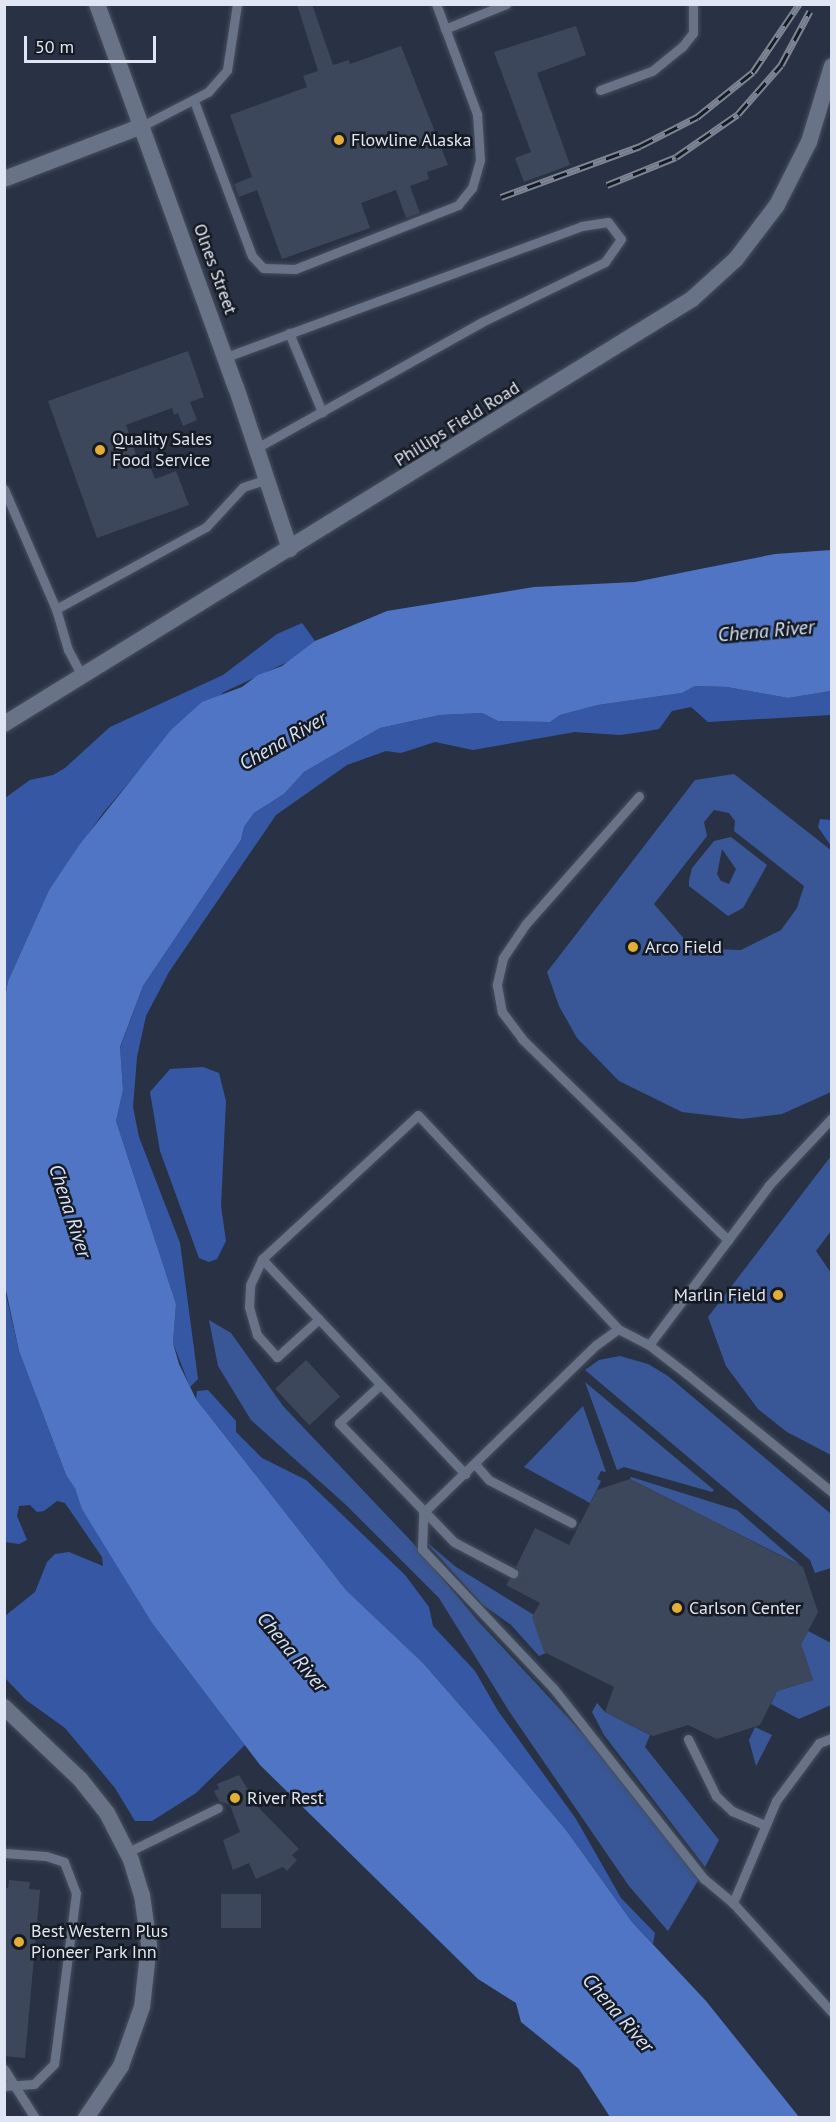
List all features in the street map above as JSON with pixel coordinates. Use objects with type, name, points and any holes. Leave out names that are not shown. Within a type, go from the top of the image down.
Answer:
[{"type":"street","name":"Olnes Street","points":[[97,4],[226,357],[290,549]]},
{"type":"street","name":"Phillips Field Road","points":[[4,724],[673,314],[708,287],[750,243],[786,190],[809,142],[831,66]]},
{"type":"street","points":[[4,179],[142,126]]},
{"type":"street","points":[[4,1707],[94,1795],[128,1852],[147,1918],[146,1986],[121,2067],[86,2118]]},
{"type":"lane","points":[[142,126],[208,93],[227,70],[237,4]]},
{"type":"lane","points":[[194,101],[252,256],[263,268],[295,269],[458,205],[472,188],[480,160],[477,114],[436,4]]},
{"type":"lane","points":[[445,29],[506,4]]},
{"type":"lane","points":[[600,90],[652,71],[682,47],[693,33],[693,4]]},
{"type":"lane","points":[[226,357],[582,226],[608,222],[621,239],[605,262],[482,322],[257,448]]},
{"type":"lane","points":[[289,333],[322,412]]},
{"type":"lane","points":[[56,609],[206,527],[243,487],[268,479]]},
{"type":"lane","points":[[4,489],[56,609],[68,650],[82,676]]},
{"type":"lane","points":[[639,796],[525,925],[503,958],[497,985],[502,1012],[522,1039],[728,1240]]},
{"type":"lane","points":[[319,1319],[278,1357],[257,1335],[249,1307],[250,1285],[262,1259],[418,1115],[618,1329],[649,1345],[831,1492]]},
{"type":"lane","points":[[649,1345],[769,1185],[831,1118]]},
{"type":"lane","points":[[262,1259],[465,1474]]},
{"type":"lane","points":[[618,1329],[596,1345],[423,1513],[422,1549],[553,1688],[704,1879],[734,1903],[831,2012]]},
{"type":"lane","points":[[380,1385],[339,1423],[423,1513],[454,1542],[513,1573]]},
{"type":"lane","points":[[475,1464],[489,1480],[572,1523]]},
{"type":"lane","points":[[734,1903],[776,1801],[819,1743],[831,1738]]},
{"type":"lane","points":[[688,1739],[716,1796],[732,1811],[765,1825]]},
{"type":"lane","points":[[128,1852],[219,1808]]},
{"type":"lane","points":[[4,1853],[46,1856],[64,1862],[76,1893],[54,2064],[34,2084],[19,2087],[4,2086]]},
{"type":"lane","points":[[4,2069],[19,2087],[34,2118]]},
{"type":"shaded area","points":[[302,623],[315,641],[296,658],[224,692],[137,773],[103,813],[49,890],[8,981],[5,998],[5,798],[30,780],[53,775],[65,768],[110,727],[223,675],[277,634]]},
{"type":"shaded area","points":[[695,686],[727,687],[788,698],[831,691],[831,715],[708,722],[691,707],[672,711],[659,729],[620,735],[575,732],[473,750],[435,742],[401,753],[386,751],[347,765],[276,815],[169,972],[146,1016],[137,1057],[133,1107],[139,1137],[180,1243],[198,1379],[190,1387],[173,1343],[176,1304],[116,1121],[123,1090],[120,1048],[143,986],[241,840],[244,827],[254,813],[284,794],[304,772],[380,728],[440,715],[482,713],[498,721],[550,722],[560,715],[598,705],[682,693]]},
{"type":"shaded area","name":"Arco Field","points":[[734,774],[832,851],[831,1092],[782,1114],[742,1119],[682,1112],[619,1081],[577,1038],[559,1006],[547,972],[695,780]],"holes":[[[714,810],[729,813],[735,821],[734,831],[804,886],[797,908],[781,930],[741,950],[710,949],[686,941],[654,904],[707,836],[704,822]]]},
{"type":"shaded area","points":[[820,819],[831,820],[831,846],[818,827]]},
{"type":"shaded area","name":"Arco Field","points":[[731,837],[767,865],[743,908],[728,916],[689,886],[692,868],[714,841]],"holes":[[[722,849],[736,869],[729,884],[721,881],[717,874]]]},
{"type":"shaded area","points":[[203,1067],[219,1073],[226,1101],[221,1206],[226,1241],[217,1259],[209,1262],[199,1258],[160,1151],[150,1092],[170,1069]]},
{"type":"shaded area","name":"Marlin Field","points":[[831,1156],[831,1231],[816,1251],[831,1273],[831,1455],[787,1432],[758,1409],[726,1366],[708,1317]]},
{"type":"shaded area","points":[[4,1286],[19,1351],[66,1475],[75,1487],[83,1509],[152,1623],[245,1745],[196,1793],[152,1821],[135,1821],[115,1788],[65,1728],[26,1700],[5,1678],[5,1616],[35,1592],[47,1562],[55,1554],[69,1552],[103,1566],[102,1557],[65,1503],[57,1501],[44,1511],[37,1512],[30,1505],[19,1506],[17,1516],[27,1540],[19,1544],[5,1542]]},
{"type":"shaded area","points":[[209,1320],[231,1333],[283,1406],[413,1543],[478,1621],[586,1737],[699,1879],[668,1931],[629,1886],[509,1711],[439,1598],[345,1504],[251,1420],[218,1366]]},
{"type":"shaded area","points":[[620,1356],[648,1364],[668,1376],[831,1514],[831,1568],[815,1573],[810,1560],[585,1370],[599,1360]]},
{"type":"shaded area","points":[[585,1382],[714,1490],[712,1492],[624,1467],[617,1470]]},
{"type":"shaded area","points":[[208,1390],[236,1421],[236,1432],[262,1458],[306,1480],[405,1575],[429,1607],[433,1626],[475,1671],[498,1711],[576,1819],[621,1898],[655,1933],[653,1944],[632,1922],[566,1830],[486,1735],[423,1663],[346,1590],[196,1399],[197,1391]]},
{"type":"shaded area","points":[[583,1406],[606,1472],[601,1471],[597,1479],[601,1481],[590,1503],[524,1467]]},
{"type":"shaded area","points":[[631,1477],[737,1510],[800,1565],[630,1479]]},
{"type":"shaded area","points":[[423,1539],[456,1567],[534,1615],[546,1653],[539,1656],[511,1625],[483,1605]]},
{"type":"shaded area","points":[[808,1631],[831,1643],[831,1705],[799,1719],[771,1704],[777,1691],[813,1680],[801,1644]]},
{"type":"shaded area","points":[[597,1703],[605,1712],[650,1735],[645,1747],[719,1840],[705,1867],[604,1735],[592,1712]]},
{"type":"shaded area","points":[[755,1727],[772,1735],[756,1766],[749,1740]]},
{"type":"water","name":"Chena River","points":[[831,550],[831,691],[788,698],[727,687],[695,686],[682,693],[598,705],[560,715],[550,722],[498,721],[482,713],[440,715],[380,728],[304,772],[284,794],[254,813],[244,827],[241,840],[143,986],[120,1047],[123,1090],[116,1121],[176,1304],[173,1343],[179,1364],[196,1399],[346,1590],[423,1663],[486,1735],[566,1830],[632,1922],[706,2001],[799,2117],[610,2117],[579,2069],[521,2022],[516,2003],[478,1979],[260,1765],[152,1623],[82,1509],[75,1488],[66,1475],[19,1351],[5,1286],[5,998],[8,981],[49,890],[80,844],[171,730],[202,702],[242,687],[258,675],[282,666],[315,641],[387,611],[534,587],[635,582],[775,554]]},
{"type":"building","name":"Flowline Alaska","points":[[297,4],[312,4],[333,65],[349,60],[350,64],[401,46],[448,165],[427,172],[429,179],[410,186],[420,213],[406,218],[396,190],[361,203],[370,228],[282,259],[257,190],[239,197],[234,184],[252,177],[230,115],[307,87],[303,76],[318,71]]},
{"type":"building","points":[[576,26],[586,55],[537,73],[570,165],[524,182],[515,158],[531,152],[494,52]]},
{"type":"building","name":"Quality Sales Food Service","points":[[188,351],[204,397],[190,402],[197,420],[183,426],[178,413],[174,415],[172,408],[126,425],[141,469],[150,466],[155,479],[176,471],[189,505],[97,538],[48,401]]},
{"type":"building","points":[[306,1360],[340,1397],[309,1425],[275,1389]]},
{"type":"building","name":"Carlson Center","points":[[630,1479],[803,1567],[818,1612],[801,1644],[813,1680],[777,1691],[760,1725],[717,1739],[688,1725],[653,1736],[605,1712],[614,1687],[544,1652],[532,1617],[540,1603],[506,1585],[510,1579],[519,1576],[516,1567],[535,1528],[569,1545],[597,1490]]},
{"type":"building","points":[[239,1775],[259,1808],[299,1849],[292,1855],[297,1860],[287,1871],[283,1867],[256,1879],[249,1863],[233,1870],[223,1840],[240,1832],[230,1805],[219,1801],[214,1791],[219,1789],[217,1784]]},
{"type":"building","name":"Best Western Plus Pioneer Park Inn","points":[[9,1880],[30,1882],[29,1889],[40,1890],[25,2058],[4,2056],[4,1888],[8,1888]]},
{"type":"building","points":[[221,1894],[261,1894],[261,1928],[221,1928]]},
{"type":"railway","points":[[501,197],[640,146],[697,117],[753,72],[799,4]]},
{"type":"railway","points":[[607,185],[676,157],[738,114],[781,65],[810,11]]},
{"type":"place","name":"Flowline Alaska","points":[[339,140]]},
{"type":"place","name":"Quality Sales Food Service","points":[[100,450]]},
{"type":"place","name":"Arco Field","points":[[633,947]]},
{"type":"place","name":"Marlin Field","points":[[778,1295]]},
{"type":"place","name":"Carlson Center","points":[[677,1608]]},
{"type":"place","name":"River Rest","points":[[235,1798]]},
{"type":"place","name":"Best Western Plus Pioneer Park Inn","points":[[19,1942]]}]
